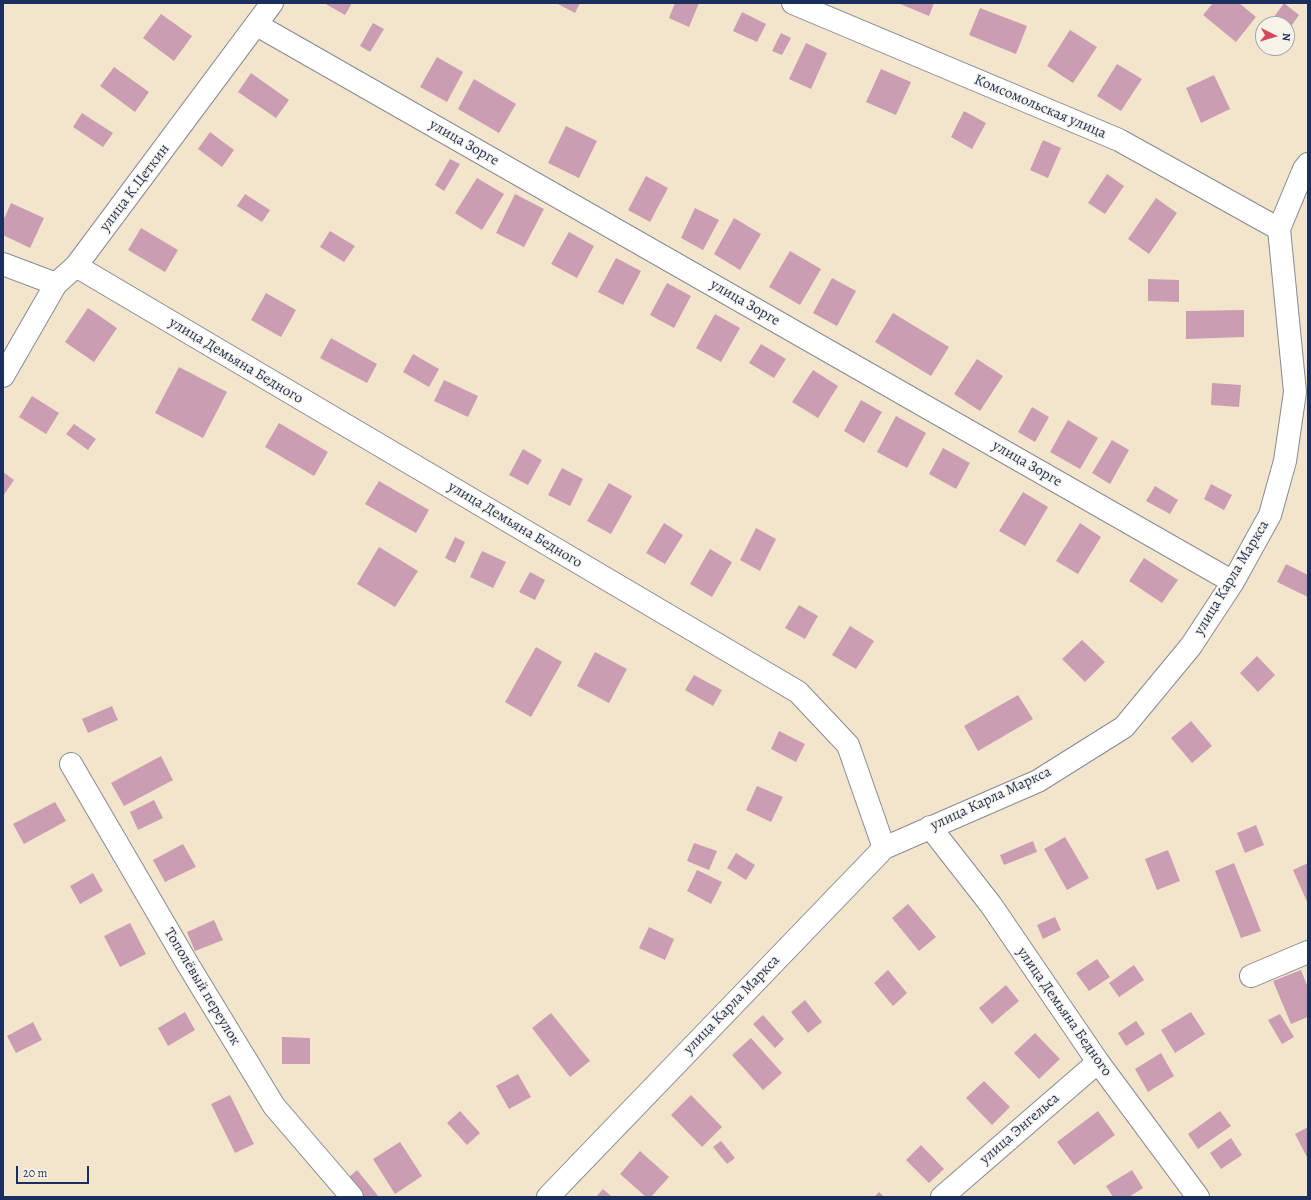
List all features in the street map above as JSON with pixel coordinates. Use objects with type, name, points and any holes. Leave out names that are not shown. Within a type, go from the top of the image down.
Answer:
[{"type":"street","name":"улица К.Цеткин","points":[[3,376],[56,284],[76,266],[272,3]]},
{"type":"street","name":"Комсомольская улица","points":[[793,3],[1119,140],[1279,229]]},
{"type":"street","name":"улица Зорге","points":[[257,25],[1233,582]]},
{"type":"street","name":"улица Карла Маркса","points":[[548,1197],[884,848],[1038,781],[1124,726],[1192,646],[1233,582],[1270,514],[1302,395],[1279,229],[1304,169],[1308,164]]},
{"type":"street","points":[[3,264],[56,284]]},
{"type":"street","name":"улица Демьяна Бедного","points":[[76,266],[798,692],[848,745],[884,848]]},
{"type":"street","name":"Тополёвый переулок","points":[[71,764],[187,963],[274,1106],[352,1197]]},
{"type":"street","name":"улица Демьяна Бедного","points":[[930,827],[991,905],[1098,1062],[1198,1197]]},
{"type":"street","points":[[1251,976],[1308,952]]},
{"type":"street","name":"улица Энгельса","points":[[942,1197],[1098,1062]]},
{"type":"building","points":[[324,3],[352,3],[345,15]]},
{"type":"building","points":[[556,3],[580,3],[575,13]]},
{"type":"building","points":[[675,3],[699,3],[689,27],[669,18]]},
{"type":"building","points":[[898,3],[934,3],[929,16]]},
{"type":"building","points":[[1213,3],[1239,3],[1255,16],[1255,18],[1236,42],[1203,15]]},
{"type":"building","points":[[1284,3],[1299,15],[1295,21],[1295,16],[1275,16]]},
{"type":"building","points":[[980,8],[1027,26],[1016,54],[969,35]]},
{"type":"building","points":[[742,12],[766,24],[757,42],[733,31]]},
{"type":"building","points":[[161,14],[192,36],[174,61],[143,38]]},
{"type":"building","points":[[373,23],[384,29],[370,52],[360,46]]},
{"type":"building","points":[[1070,30],[1097,47],[1073,83],[1047,66]]},
{"type":"building","points":[[781,33],[791,38],[782,55],[772,51]]},
{"type":"building","points":[[806,43],[827,53],[811,89],[789,79]]},
{"type":"building","points":[[437,57],[463,72],[447,102],[420,87]]},
{"type":"building","points":[[1117,64],[1142,79],[1121,111],[1097,96]]},
{"type":"building","points":[[114,67],[149,92],[135,112],[100,86]]},
{"type":"building","points":[[881,69],[911,82],[896,115],[866,102]]},
{"type":"building","points":[[251,73],[289,100],[276,118],[238,92]]},
{"type":"building","points":[[1214,75],[1230,109],[1201,123],[1186,88]]},
{"type":"building","points":[[474,79],[516,104],[499,133],[458,109]]},
{"type":"building","points":[[964,111],[986,123],[972,149],[951,137]]},
{"type":"building","points":[[82,113],[113,133],[103,147],[73,127]]},
{"type":"building","points":[[566,126],[597,141],[579,178],[548,163]]},
{"type":"building","points":[[210,132],[234,150],[222,167],[198,149]]},
{"type":"building","points":[[1043,140],[1061,148],[1048,178],[1030,170]]},
{"type":"building","points":[[450,159],[460,164],[444,191],[435,185]]},
{"type":"building","points":[[1107,174],[1124,186],[1105,214],[1088,203]]},
{"type":"building","points":[[646,176],[668,188],[650,222],[628,210]]},
{"type":"building","points":[[477,178],[504,194],[482,230],[455,213]]},
{"type":"building","points":[[245,194],[270,210],[262,222],[237,206]]},
{"type":"building","points":[[515,194],[544,209],[524,247],[496,233]]},
{"type":"building","points":[[1156,198],[1177,213],[1149,254],[1128,239]]},
{"type":"building","points":[[11,203],[44,218],[30,248],[3,235],[3,221]]},
{"type":"building","points":[[695,208],[719,220],[703,250],[681,238]]},
{"type":"building","points":[[734,218],[761,234],[740,270],[714,254]]},
{"type":"building","points":[[141,228],[178,250],[165,272],[128,250]]},
{"type":"building","points":[[330,231],[355,246],[344,262],[320,247]]},
{"type":"building","points":[[569,232],[594,246],[577,278],[551,264]]},
{"type":"building","points":[[790,251],[821,269],[800,305],[769,287]]},
{"type":"building","points":[[616,258],[641,271],[623,305],[598,292]]},
{"type":"building","points":[[832,278],[856,291],[837,326],[813,313]]},
{"type":"building","points":[[1148,279],[1179,280],[1179,302],[1148,301]]},
{"type":"building","points":[[667,283],[691,296],[674,328],[650,315]]},
{"type":"building","points":[[266,293],[296,310],[281,337],[251,320]]},
{"type":"building","points":[[88,308],[117,328],[94,362],[65,342]]},
{"type":"building","points":[[1244,310],[1244,337],[1186,339],[1186,311]]},
{"type":"building","points":[[893,313],[949,347],[931,376],[875,342]]},
{"type":"building","points":[[715,314],[740,328],[721,362],[696,348]]},
{"type":"building","points":[[331,338],[377,364],[367,383],[320,358]]},
{"type":"building","points":[[761,344],[786,359],[774,378],[749,363]]},
{"type":"building","points":[[413,354],[439,369],[429,387],[403,372]]},
{"type":"building","points":[[977,359],[1003,376],[980,411],[954,394]]},
{"type":"building","points":[[179,367],[227,392],[203,438],[155,413]]},
{"type":"building","points":[[813,370],[838,386],[818,418],[792,402]]},
{"type":"building","points":[[444,380],[478,396],[468,417],[434,401]]},
{"type":"building","points":[[1212,383],[1241,385],[1239,407],[1211,405]]},
{"type":"building","points":[[32,396],[59,413],[46,434],[19,417]]},
{"type":"building","points":[[861,400],[882,412],[864,443],[844,431]]},
{"type":"building","points":[[1032,407],[1049,417],[1035,442],[1018,432]]},
{"type":"building","points":[[896,416],[926,433],[907,468],[877,452]]},
{"type":"building","points":[[1068,420],[1098,438],[1080,469],[1050,452]]},
{"type":"building","points":[[279,423],[328,452],[314,476],[265,447]]},
{"type":"building","points":[[74,424],[96,439],[88,450],[66,434]]},
{"type":"building","points":[[1112,440],[1129,450],[1110,484],[1092,473]]},
{"type":"building","points":[[943,448],[970,463],[956,489],[929,474]]},
{"type":"building","points":[[523,449],[542,460],[528,485],[509,475]]},
{"type":"building","points":[[562,468],[583,479],[570,506],[548,495]]},
{"type":"building","points":[[3,472],[14,480],[3,496]]},
{"type":"building","points":[[379,481],[429,510],[416,533],[365,504]]},
{"type":"building","points":[[609,483],[632,496],[611,534],[587,521]]},
{"type":"building","points":[[1211,484],[1232,495],[1224,510],[1204,499]]},
{"type":"building","points":[[1155,486],[1178,500],[1170,514],[1146,501]]},
{"type":"building","points":[[1023,492],[1048,507],[1025,546],[999,531]]},
{"type":"building","points":[[664,523],[683,535],[665,564],[646,553]]},
{"type":"building","points":[[1080,523],[1101,537],[1078,574],[1056,561]]},
{"type":"building","points":[[756,528],[776,539],[760,571],[740,560]]},
{"type":"building","points":[[455,537],[465,542],[455,563],[445,558]]},
{"type":"building","points":[[379,547],[418,571],[395,607],[357,584]]},
{"type":"building","points":[[710,549],[732,562],[712,597],[690,584]]},
{"type":"building","points":[[482,551],[506,562],[493,588],[470,577]]},
{"type":"building","points":[[1144,558],[1178,580],[1162,603],[1129,581]]},
{"type":"building","points":[[1286,564],[1308,575],[1308,597],[1277,582]]},
{"type":"building","points":[[530,572],[545,580],[535,600],[519,592]]},
{"type":"building","points":[[799,605],[818,616],[805,639],[785,628]]},
{"type":"building","points":[[850,626],[874,641],[856,669],[832,655]]},
{"type":"building","points":[[1082,640],[1105,662],[1085,682],[1062,659]]},
{"type":"building","points":[[536,647],[562,662],[531,717],[505,702]]},
{"type":"building","points":[[595,652],[627,669],[609,703],[577,686]]},
{"type":"building","points":[[1257,656],[1275,675],[1258,692],[1240,673]]},
{"type":"building","points":[[694,675],[722,690],[713,706],[685,690]]},
{"type":"building","points":[[1018,695],[1033,719],[978,751],[964,726]]},
{"type":"building","points":[[112,706],[118,720],[88,733],[82,719]]},
{"type":"building","points":[[1191,721],[1212,746],[1192,763],[1171,738]]},
{"type":"building","points":[[779,731],[805,744],[796,762],[771,749]]},
{"type":"building","points":[[161,756],[173,780],[124,806],[111,783]]},
{"type":"building","points":[[757,786],[783,797],[771,822],[746,810]]},
{"type":"building","points":[[154,800],[163,818],[138,830],[130,812]]},
{"type":"building","points":[[55,802],[66,821],[24,844],[13,824]]},
{"type":"building","points":[[1256,825],[1264,845],[1245,853],[1237,833]]},
{"type":"building","points":[[1065,837],[1089,878],[1067,890],[1044,849]]},
{"type":"building","points":[[1033,841],[1037,852],[1004,865],[1000,855]]},
{"type":"building","points":[[694,843],[717,851],[709,870],[687,861]]},
{"type":"building","points":[[183,844],[196,867],[165,882],[153,860]]},
{"type":"building","points":[[1168,850],[1180,881],[1157,890],[1145,859]]},
{"type":"building","points":[[736,853],[755,865],[746,880],[727,868]]},
{"type":"building","points":[[1234,863],[1261,931],[1241,938],[1215,871]]},
{"type":"building","points":[[1308,863],[1308,904],[1293,870]]},
{"type":"building","points":[[697,870],[722,882],[711,904],[687,891]]},
{"type":"building","points":[[93,873],[103,891],[80,904],[70,886]]},
{"type":"building","points":[[908,904],[936,937],[919,951],[892,918]]},
{"type":"building","points":[[1055,917],[1061,930],[1043,939],[1037,925]]},
{"type":"building","points":[[214,920],[223,940],[195,951],[187,932]]},
{"type":"building","points":[[130,923],[146,954],[120,967],[104,936]]},
{"type":"building","points":[[649,927],[674,939],[665,960],[639,948]]},
{"type":"building","points":[[1097,959],[1110,977],[1089,991],[1076,973]]},
{"type":"building","points":[[1134,965],[1144,980],[1119,997],[1109,983]]},
{"type":"building","points":[[888,970],[907,993],[893,1006],[874,983]]},
{"type":"building","points":[[1301,970],[1308,988],[1308,1017],[1291,1024],[1273,981]]},
{"type":"building","points":[[1006,985],[1019,1001],[992,1024],[979,1008]]},
{"type":"building","points":[[805,1000],[822,1022],[808,1033],[791,1012]]},
{"type":"building","points":[[185,1012],[195,1030],[168,1046],[158,1028]]},
{"type":"building","points":[[1191,1012],[1205,1034],[1175,1053],[1161,1030]]},
{"type":"building","points":[[551,1013],[590,1061],[570,1077],[532,1028]]},
{"type":"building","points":[[1280,1014],[1294,1037],[1282,1044],[1268,1020]]},
{"type":"building","points":[[763,1015],[784,1039],[775,1048],[753,1024]]},
{"type":"building","points":[[1136,1021],[1145,1034],[1126,1046],[1118,1033]]},
{"type":"building","points":[[33,1022],[42,1040],[16,1053],[7,1036]]},
{"type":"building","points":[[1035,1033],[1060,1059],[1039,1079],[1014,1053]]},
{"type":"building","points":[[282,1037],[310,1038],[310,1064],[282,1064]]},
{"type":"building","points":[[751,1038],[782,1073],[763,1090],[732,1055]]},
{"type":"building","points":[[1161,1053],[1174,1076],[1148,1092],[1135,1069]]},
{"type":"building","points":[[518,1074],[531,1097],[509,1109],[496,1086]]},
{"type":"building","points":[[984,1081],[1010,1107],[992,1125],[966,1098]]},
{"type":"building","points":[[230,1095],[254,1144],[235,1153],[211,1104]]},
{"type":"building","points":[[691,1095],[722,1127],[702,1147],[671,1115]]},
{"type":"building","points":[[460,1111],[480,1133],[467,1145],[447,1123]]},
{"type":"building","points":[[1098,1111],[1115,1135],[1074,1165],[1057,1142]]},
{"type":"building","points":[[1220,1111],[1231,1126],[1198,1149],[1188,1134]]},
{"type":"building","points":[[1308,1127],[1308,1159],[1295,1134]]},
{"type":"building","points":[[1231,1138],[1242,1155],[1221,1169],[1210,1153]]},
{"type":"building","points":[[721,1141],[735,1158],[727,1164],[713,1147]]},
{"type":"building","points":[[400,1142],[422,1176],[395,1194],[373,1159]]},
{"type":"building","points":[[921,1145],[944,1169],[929,1183],[906,1160]]},
{"type":"building","points":[[640,1151],[669,1177],[651,1197],[646,1197],[620,1174]]},
{"type":"building","points":[[357,1170],[379,1197],[362,1197],[347,1179]]},
{"type":"building","points":[[1132,1170],[1143,1188],[1129,1197],[1113,1197],[1106,1186]]},
{"type":"building","points":[[603,1189],[612,1197],[596,1197]]},
{"type":"building","points":[[879,1192],[884,1197],[874,1197]]}]
